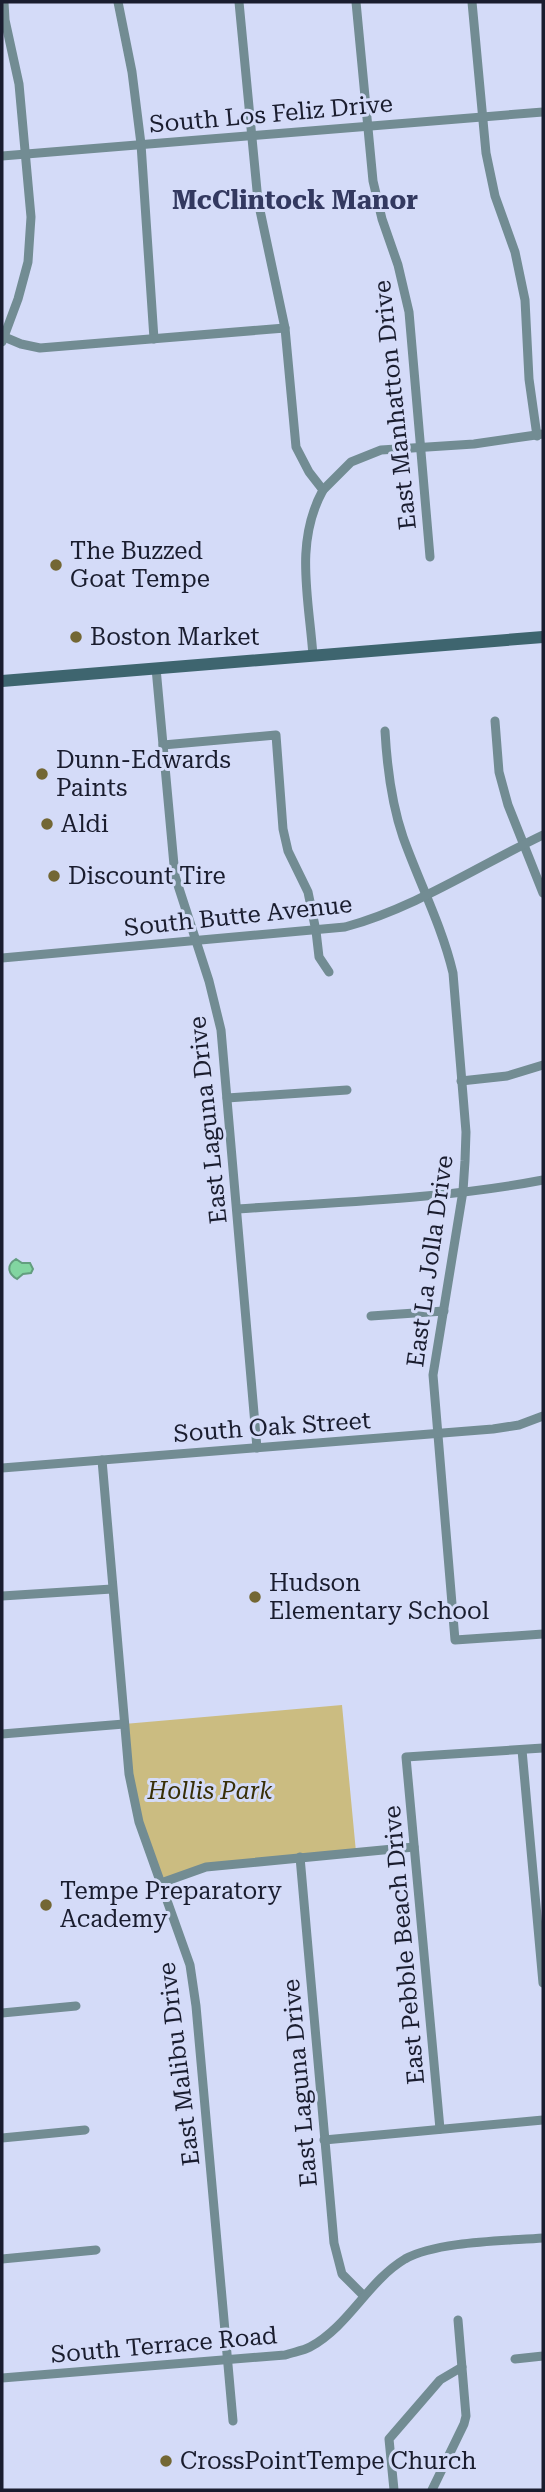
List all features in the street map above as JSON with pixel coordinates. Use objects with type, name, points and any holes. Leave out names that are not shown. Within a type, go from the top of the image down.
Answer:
[{"type":"main road","points":[[2,681],[543,637]]},
{"type":"street","points":[[4,2],[5,20],[19,84],[31,217],[27,262],[3,339],[40,348],[285,328]]},
{"type":"street","points":[[118,2],[132,72],[141,145],[154,339]]},
{"type":"street","points":[[239,2],[263,229],[285,328],[296,447],[309,472],[323,490]]},
{"type":"street","name":"East Manhatton Drive","points":[[356,2],[373,181],[409,312],[430,557]]},
{"type":"street","points":[[313,656],[305,542],[314,506],[323,490],[351,462],[381,450],[474,444],[540,435],[529,379],[525,300],[515,252],[493,185],[486,153],[472,2]]},
{"type":"street","name":"South Los Feliz Drive","points":[[2,156],[543,112]]},
{"type":"street","name":"East Laguna Drive","points":[[156,668],[175,876],[209,981],[221,1030],[257,1448]]},
{"type":"street","points":[[495,721],[499,772],[508,805],[543,893]]},
{"type":"street","name":"East La Jolla Drive","points":[[385,730],[388,784],[402,835],[448,952],[453,973],[466,1132],[463,1191],[433,1375],[455,1640],[543,1634]]},
{"type":"street","points":[[163,745],[276,735],[283,829],[288,851],[308,891],[318,957],[329,971]]},
{"type":"street","name":"South Butte Avenue","points":[[2,958],[316,931],[372,919],[426,895],[543,835]]},
{"type":"street","points":[[461,1081],[507,1076],[543,1065]]},
{"type":"street","points":[[228,1098],[347,1090]]},
{"type":"street","points":[[237,1209],[463,1191],[543,1180]]},
{"type":"street","points":[[371,1316],[444,1311]]},
{"type":"street","name":"South Oak Street","points":[[2,1468],[493,1429],[519,1425],[543,1416]]},
{"type":"street","name":"East Malibu Drive","points":[[102,1460],[130,1774],[139,1822],[190,1965],[196,2006],[233,2421]]},
{"type":"street","points":[[2,1596],[112,1589]]},
{"type":"street","points":[[2,1734],[124,1724]]},
{"type":"street","points":[[543,1748],[522,1750],[543,1983]]},
{"type":"street","name":"East Pebble Beach Drive","points":[[440,2129],[406,1757],[522,1750]]},
{"type":"street","points":[[161,1883],[205,1867],[414,1847]]},
{"type":"street","name":"East Laguna Drive","points":[[300,1857],[324,2140],[337,2258],[342,2274],[364,2297]]},
{"type":"street","points":[[2,2012],[76,2006]]},
{"type":"street","points":[[324,2140],[543,2120]]},
{"type":"street","points":[[2,2138],[85,2130]]},
{"type":"street","name":"South Terrace Road","points":[[2,2378],[285,2355],[310,2347],[333,2330],[388,2272],[406,2259],[449,2246],[543,2238]]},
{"type":"street","points":[[2,2259],[96,2250]]},
{"type":"street","points":[[432,2490],[464,2424],[458,2320]]},
{"type":"street","points":[[515,2359],[543,2356]]},
{"type":"street","points":[[394,2490],[389,2439],[440,2380],[462,2367]]},
{"type":"green space","name":"Hollis Park","points":[[342,1705],[356,1852],[206,1867],[161,1883],[139,1822],[124,1724]]},
{"type":"shaded area","points":[[16,1259],[22,1263],[30,1263],[33,1269],[31,1273],[23,1274],[17,1279],[14,1277],[10,1267]]},
{"type":"place","name":"The Buzzed Goat Tempe","points":[[56,565]]},
{"type":"place","name":"Boston Market","points":[[76,637]]},
{"type":"place","name":"Dunn-Edwards Paints","points":[[42,774]]},
{"type":"place","name":"Aldi","points":[[47,824]]},
{"type":"place","name":"Discount Tire","points":[[54,876]]},
{"type":"place","name":"Hudson Elementary School","points":[[255,1597]]},
{"type":"place","name":"Tempe Preparatory Academy","points":[[46,1905]]},
{"type":"place","name":"CrossPointTempe Church","points":[[166,2461]]},
{"type":"district","name":"McClintock Manor","points":[[295,200]]}]
